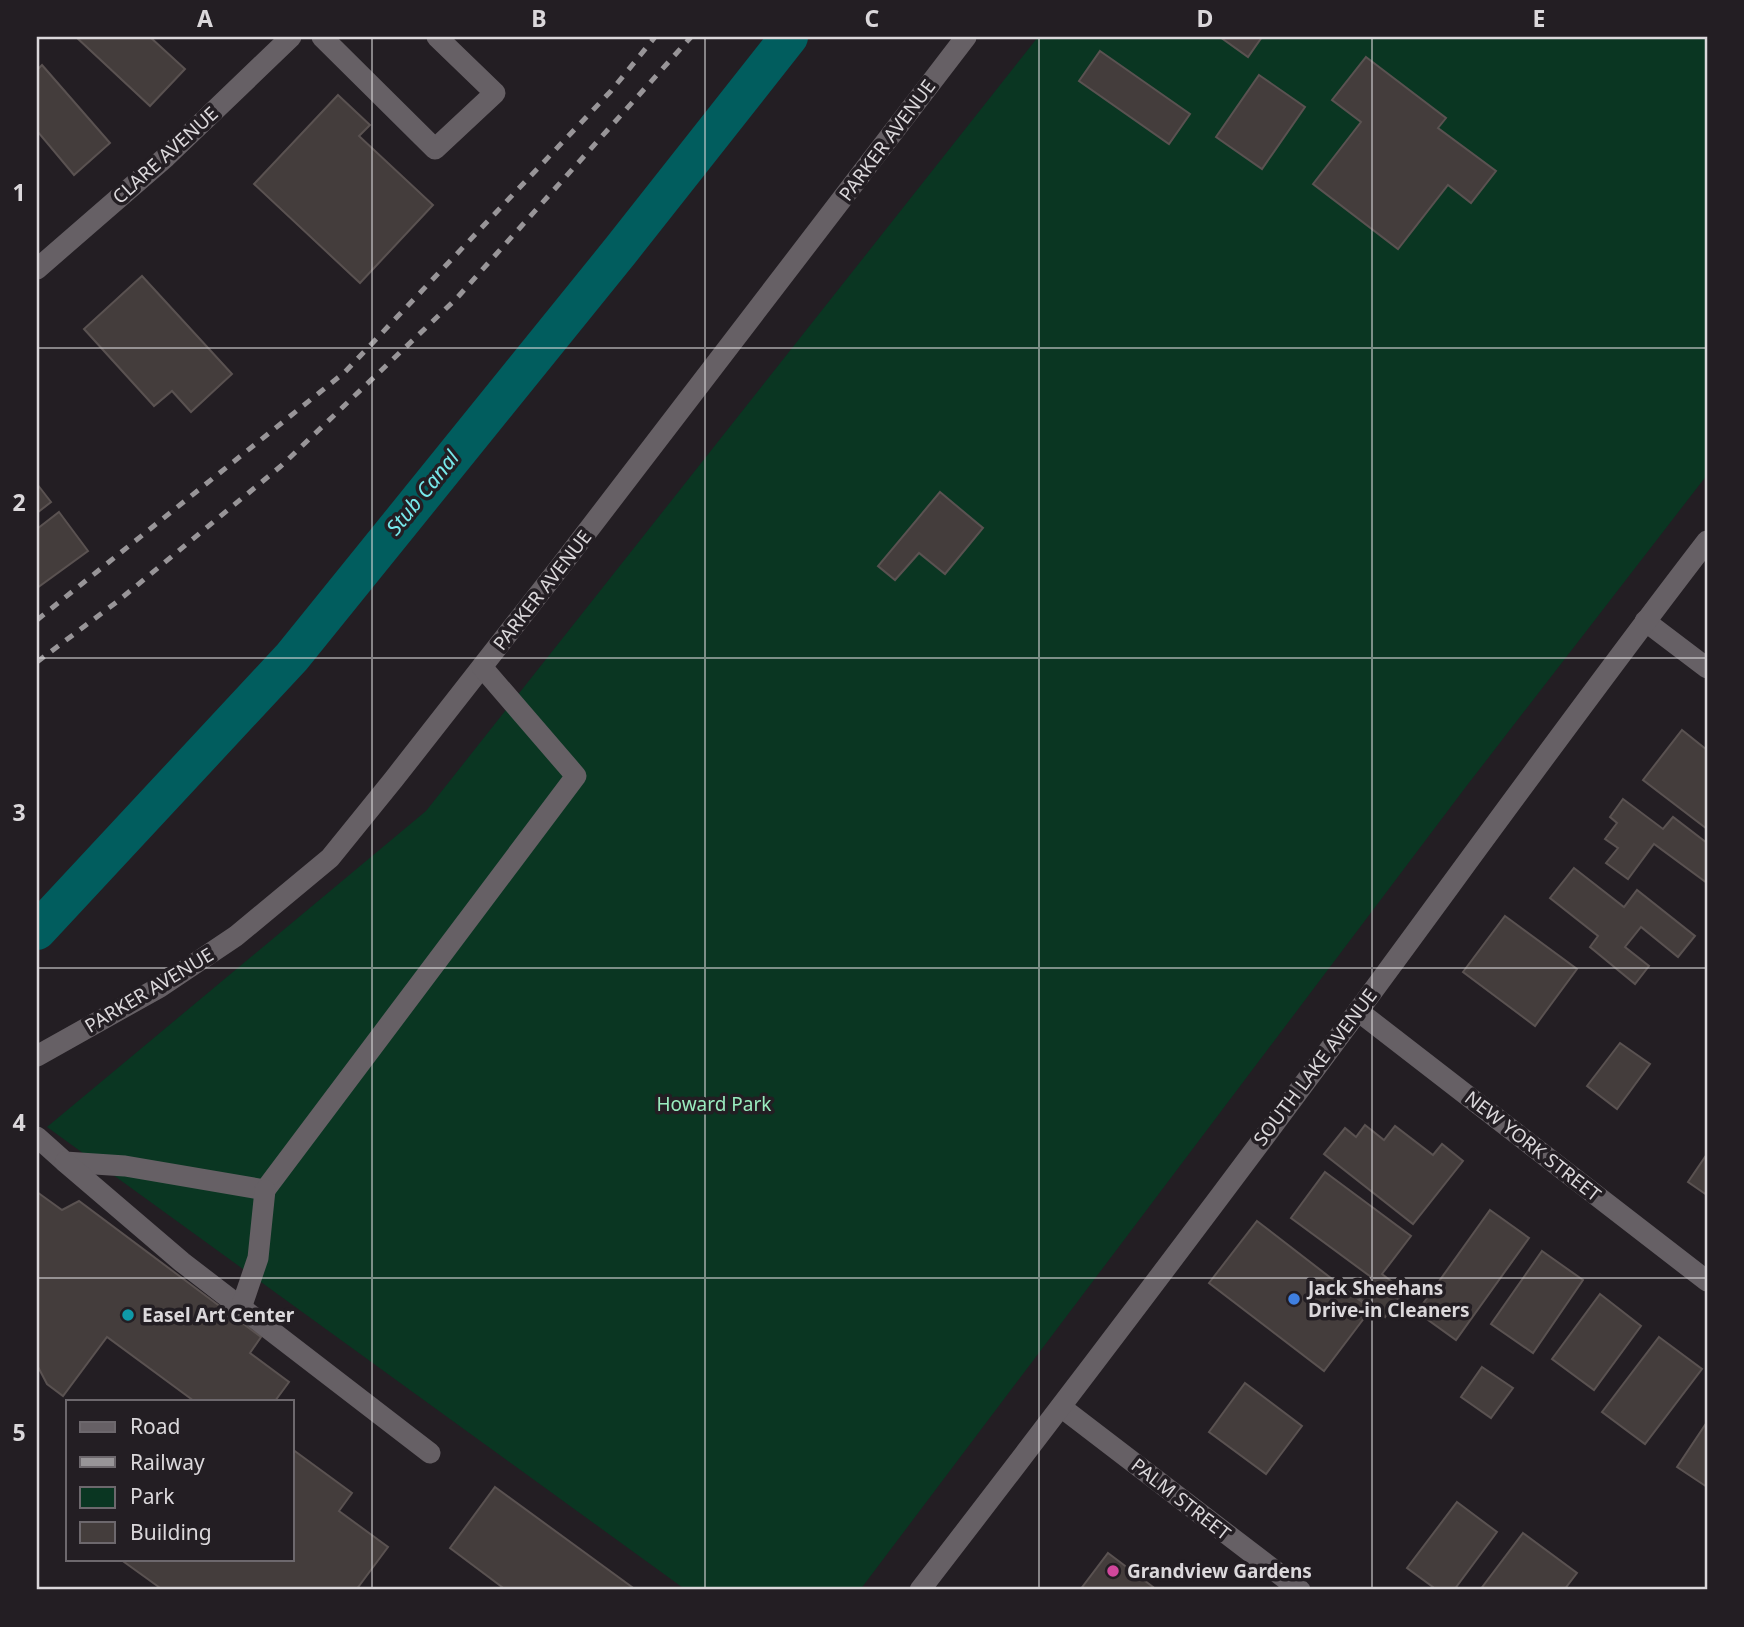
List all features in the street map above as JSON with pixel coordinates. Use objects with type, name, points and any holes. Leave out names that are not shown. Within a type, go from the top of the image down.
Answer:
[{"type":"street","name":"CLARE AVENUE","points":[[37,269],[166,157],[291,37]]},
{"type":"street","points":[[322,37],[435,149],[495,93],[437,37]]},
{"type":"street","name":"PARKER AVENUE","points":[[37,1056],[160,987],[236,936],[330,858],[482,667],[966,37]]},
{"type":"street","name":"SOUTH LAKE AVENUE","points":[[920,1590],[1061,1407],[1707,541]]},
{"type":"street","points":[[1645,621],[1707,668]]},
{"type":"street","points":[[241,1308],[258,1258],[265,1190],[576,776],[482,667]]},
{"type":"street","name":"NEW YORK STREET","points":[[1358,1011],[1707,1281]]},
{"type":"street","points":[[37,1137],[182,1262],[430,1453]]},
{"type":"street","points":[[65,1163],[125,1167],[265,1190]]},
{"type":"street","name":"PALM STREET","points":[[1061,1407],[1300,1590]]},
{"type":"green space","name":"Howard Park","points":[[1038,37],[1707,37],[1707,475],[1465,788],[860,1590],[686,1590],[47,1127],[426,811]]},
{"type":"building","points":[[76,37],[150,37],[185,69],[150,106]]},
{"type":"building","points":[[1220,37],[1262,37],[1248,57]]},
{"type":"building","points":[[1100,51],[1190,114],[1169,144],[1079,81]]},
{"type":"building","points":[[1366,57],[1446,118],[1438,128],[1496,171],[1471,203],[1448,185],[1398,249],[1313,184],[1361,122],[1332,100]]},
{"type":"building","points":[[42,65],[110,143],[74,175],[37,131],[37,70]]},
{"type":"building","points":[[1259,75],[1305,107],[1262,169],[1216,137]]},
{"type":"building","points":[[338,95],[370,125],[359,136],[433,205],[360,283],[254,184]]},
{"type":"building","points":[[142,276],[232,374],[191,412],[172,391],[154,406],[84,329]]},
{"type":"building","points":[[37,484],[51,502],[37,513]]},
{"type":"building","points":[[940,492],[983,528],[945,574],[919,553],[895,580],[878,566]]},
{"type":"building","points":[[59,512],[88,551],[37,588],[37,529]]},
{"type":"building","points":[[1682,730],[1707,750],[1707,829],[1643,780]]},
{"type":"building","points":[[1623,799],[1663,829],[1673,817],[1707,843],[1707,883],[1654,844],[1628,879],[1606,863],[1618,848],[1605,839],[1617,823],[1610,817]]},
{"type":"building","points":[[1574,868],[1624,907],[1637,890],[1695,936],[1678,957],[1641,927],[1625,947],[1649,966],[1635,984],[1590,947],[1598,936],[1550,898]]},
{"type":"building","points":[[1505,916],[1577,969],[1535,1026],[1463,972]]},
{"type":"building","points":[[1620,1043],[1650,1064],[1617,1109],[1587,1086]]},
{"type":"building","points":[[1365,1125],[1384,1140],[1395,1126],[1433,1155],[1442,1144],[1463,1161],[1413,1224],[1324,1154],[1345,1128],[1356,1137]]},
{"type":"building","points":[[1707,1154],[1707,1195],[1688,1182]]},
{"type":"building","points":[[1325,1172],[1411,1236],[1382,1274],[1404,1291],[1385,1317],[1357,1297],[1371,1277],[1291,1218]]},
{"type":"building","points":[[37,1192],[62,1210],[79,1201],[261,1337],[250,1353],[289,1382],[276,1400],[193,1400],[107,1337],[63,1396],[47,1384],[37,1365]]},
{"type":"building","points":[[1490,1210],[1529,1238],[1456,1340],[1417,1312]]},
{"type":"building","name":"Jack Sheehans Drive-in Cleaners","points":[[1257,1221],[1371,1309],[1324,1371],[1209,1283]]},
{"type":"building","points":[[1542,1251],[1583,1280],[1533,1353],[1491,1324]]},
{"type":"building","points":[[1600,1294],[1641,1326],[1594,1390],[1552,1359]]},
{"type":"building","points":[[1659,1337],[1702,1369],[1645,1444],[1602,1412]]},
{"type":"building","points":[[1482,1367],[1513,1388],[1491,1418],[1461,1397]]},
{"type":"building","points":[[1245,1383],[1302,1426],[1266,1474],[1209,1432]]},
{"type":"building","points":[[1707,1422],[1707,1487],[1677,1467]]},
{"type":"building","points":[[294,1450],[352,1493],[339,1511],[388,1547],[356,1590],[163,1590],[121,1560],[294,1560]]},
{"type":"building","points":[[495,1487],[636,1590],[506,1590],[450,1548]]},
{"type":"building","points":[[1457,1502],[1497,1532],[1454,1590],[1437,1590],[1407,1568]]},
{"type":"building","points":[[1523,1533],[1577,1573],[1564,1590],[1480,1590]]},
{"type":"building","name":"Grandview Gardens","points":[[1108,1553],[1157,1590],[1080,1590]]},
{"type":"waterway","name":"Stub Canal","points":[[37,931],[292,657],[621,250],[789,37]]},
{"type":"railway","points":[[37,620],[345,372],[611,91],[655,37]]},
{"type":"railway","points":[[37,662],[118,601],[281,466],[456,299],[691,37]]},
{"type":"place","name":"Jack Sheehans Drive-in Cleaners","points":[[1294,1299]]},
{"type":"place","name":"Easel Art Center","points":[[128,1315]]},
{"type":"place","name":"Grandview Gardens","points":[[1113,1571]]}]
